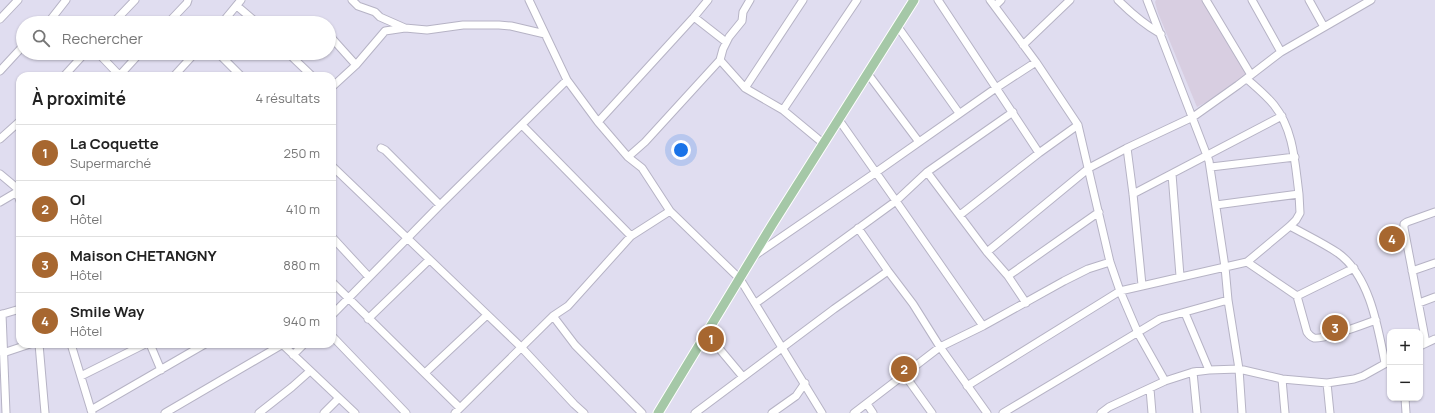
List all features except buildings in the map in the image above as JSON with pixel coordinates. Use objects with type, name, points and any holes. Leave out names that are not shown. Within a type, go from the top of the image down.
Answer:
[{"type":"main road","points":[[658,413],[752,258],[898,27],[911,1]]},
{"type":"street","points":[[0,19],[18,0]]},
{"type":"street","points":[[53,16],[66,0]]},
{"type":"street","points":[[120,16],[135,0]]},
{"type":"street","points":[[174,16],[188,0]]},
{"type":"street","points":[[336,83],[356,65],[385,31],[386,23],[375,12],[352,0]]},
{"type":"street","points":[[529,0],[567,80],[598,122],[628,157],[642,168],[670,211],[740,278],[822,413]]},
{"type":"street","points":[[598,122],[708,0]]},
{"type":"street","points":[[628,157],[645,142],[720,60],[726,42],[742,21],[743,12],[750,0]]},
{"type":"street","points":[[745,88],[802,0]]},
{"type":"street","points":[[783,110],[857,0]]},
{"type":"street","points":[[938,0],[1039,153]]},
{"type":"street","points":[[1001,0],[993,3],[1036,62],[1078,125],[1110,262],[1120,291],[1138,333],[1166,381]]},
{"type":"street","points":[[1024,45],[1070,0]]},
{"type":"street","points":[[1118,0],[1129,12],[1161,34]]},
{"type":"street","points":[[967,386],[1120,291],[1180,276],[1247,262],[1290,226],[1300,213],[1295,157],[1287,127],[1282,116],[1273,104],[1249,77],[1206,0]]},
{"type":"street","points":[[1252,0],[1281,52]]},
{"type":"street","points":[[1309,0],[1324,27]]},
{"type":"street","points":[[987,252],[1089,168],[1127,148],[1193,117],[1281,52],[1363,2],[1371,0]]},
{"type":"street","points":[[1149,1],[1211,168],[1225,267],[1228,300],[1239,370],[1242,413]]},
{"type":"street","points":[[228,16],[239,3],[251,16]]},
{"type":"street","points":[[380,17],[405,28]]},
{"type":"street","points":[[694,17],[726,42]]},
{"type":"street","points":[[385,31],[405,28],[427,30],[463,25],[499,25],[511,26],[545,34]]},
{"type":"street","points":[[898,27],[959,113]]},
{"type":"street","points":[[336,43],[356,65]]},
{"type":"street","points":[[0,71],[16,54]]},
{"type":"street","points":[[68,72],[78,60]]},
{"type":"street","points":[[105,60],[116,72]]},
{"type":"street","points":[[123,72],[134,60]]},
{"type":"street","points":[[180,72],[189,60]]},
{"type":"street","points":[[225,60],[237,72]]},
{"type":"street","points":[[295,60],[308,72]]},
{"type":"street","points":[[720,60],[745,88],[783,110],[824,144]]},
{"type":"street","points":[[752,258],[959,113],[1036,62]]},
{"type":"street","points":[[868,74],[919,142]]},
{"type":"street","points":[[336,311],[440,205],[567,80]]},
{"type":"street","points":[[756,303],[896,200],[927,172],[1013,112]]},
{"type":"street","points":[[1133,194],[1282,116]]},
{"type":"street","points":[[839,120],[875,173],[896,200],[982,326]]},
{"type":"street","points":[[0,139],[16,125]]},
{"type":"street","points":[[522,125],[631,236]]},
{"type":"street","points":[[960,215],[1039,153],[1078,125]]},
{"type":"street","points":[[380,148],[385,150],[440,205]]},
{"type":"street","points":[[1127,148],[1142,285]]},
{"type":"street","points":[[1211,168],[1295,157]]},
{"type":"street","points":[[336,170],[521,347],[584,413]]},
{"type":"street","points":[[927,172],[987,252],[1008,276],[1026,302]]},
{"type":"street","points":[[0,174],[16,187]]},
{"type":"street","points":[[1172,174],[1180,276]]},
{"type":"street","points":[[0,202],[16,190]]},
{"type":"street","points":[[1216,205],[1299,194]]},
{"type":"street","points":[[336,286],[424,373],[457,411],[553,316],[568,306],[631,236],[670,211]]},
{"type":"street","points":[[1008,276],[1099,212]]},
{"type":"street","points":[[1422,329],[1419,303],[1404,224],[1435,212]]},
{"type":"street","points":[[1290,226],[1338,254],[1354,268],[1376,320],[1387,358]]},
{"type":"street","points":[[858,228],[913,304],[940,347],[987,413]]},
{"type":"street","points":[[336,240],[369,277]]},
{"type":"street","points":[[368,318],[429,260]]},
{"type":"street","points":[[854,413],[940,347],[1088,269],[1110,262]]},
{"type":"street","points":[[1247,262],[1297,296],[1307,332],[1310,336],[1315,338],[1325,337],[1376,320]]},
{"type":"street","points":[[1412,271],[1435,263]]},
{"type":"street","points":[[1297,296],[1354,268]]},
{"type":"street","points":[[695,413],[888,271]]},
{"type":"street","points":[[1419,303],[1435,297]]},
{"type":"street","points":[[1003,413],[1160,319],[1228,300]]},
{"type":"street","points":[[6,413],[1,315],[16,310]]},
{"type":"street","points":[[1184,313],[1210,370]]},
{"type":"street","points":[[424,373],[487,315]]},
{"type":"street","points":[[553,316],[575,345],[642,413]]},
{"type":"street","points":[[707,334],[743,377]]},
{"type":"street","points":[[1423,344],[1435,339]]},
{"type":"street","points":[[336,340],[406,413]]},
{"type":"street","points":[[3,354],[19,348]]},
{"type":"street","points":[[39,348],[45,413]]},
{"type":"street","points":[[72,348],[92,412],[198,348]]},
{"type":"street","points":[[81,376],[137,348]]},
{"type":"street","points":[[152,348],[161,370]]},
{"type":"street","points":[[165,413],[275,348]]},
{"type":"street","points":[[286,348],[354,413]]},
{"type":"street","points":[[293,355],[300,348]]},
{"type":"street","points":[[1101,413],[1166,381],[1193,372],[1210,370],[1239,370],[1282,379],[1327,383],[1354,379],[1363,376],[1387,363]]},
{"type":"street","points":[[259,413],[292,387],[310,370]]},
{"type":"street","points":[[1193,372],[1197,413]]},
{"type":"street","points":[[904,374],[932,413]]},
{"type":"street","points":[[1282,379],[1285,413]]},
{"type":"street","points":[[772,413],[796,396],[805,383]]},
{"type":"street","points":[[1327,383],[1330,413]]},
{"type":"street","points":[[1150,389],[1152,413]]},
{"type":"street","points":[[324,413],[339,398]]},
{"type":"street","points":[[1405,401],[1406,413]]},
{"type":"street","points":[[867,404],[874,413]]},
{"type":"shaded area","points":[[1156,0],[1202,0],[1247,74],[1216,97],[1197,107],[1158,13],[1155,2]]},
{"type":"place","name":"Smile Way","points":[[1392,239]]},
{"type":"place","name":"Maison CHETANGNY","points":[[1335,328]]},
{"type":"place","name":"La Coquette","points":[[711,339]]},
{"type":"place","name":"Ol","points":[[904,369]]}]
